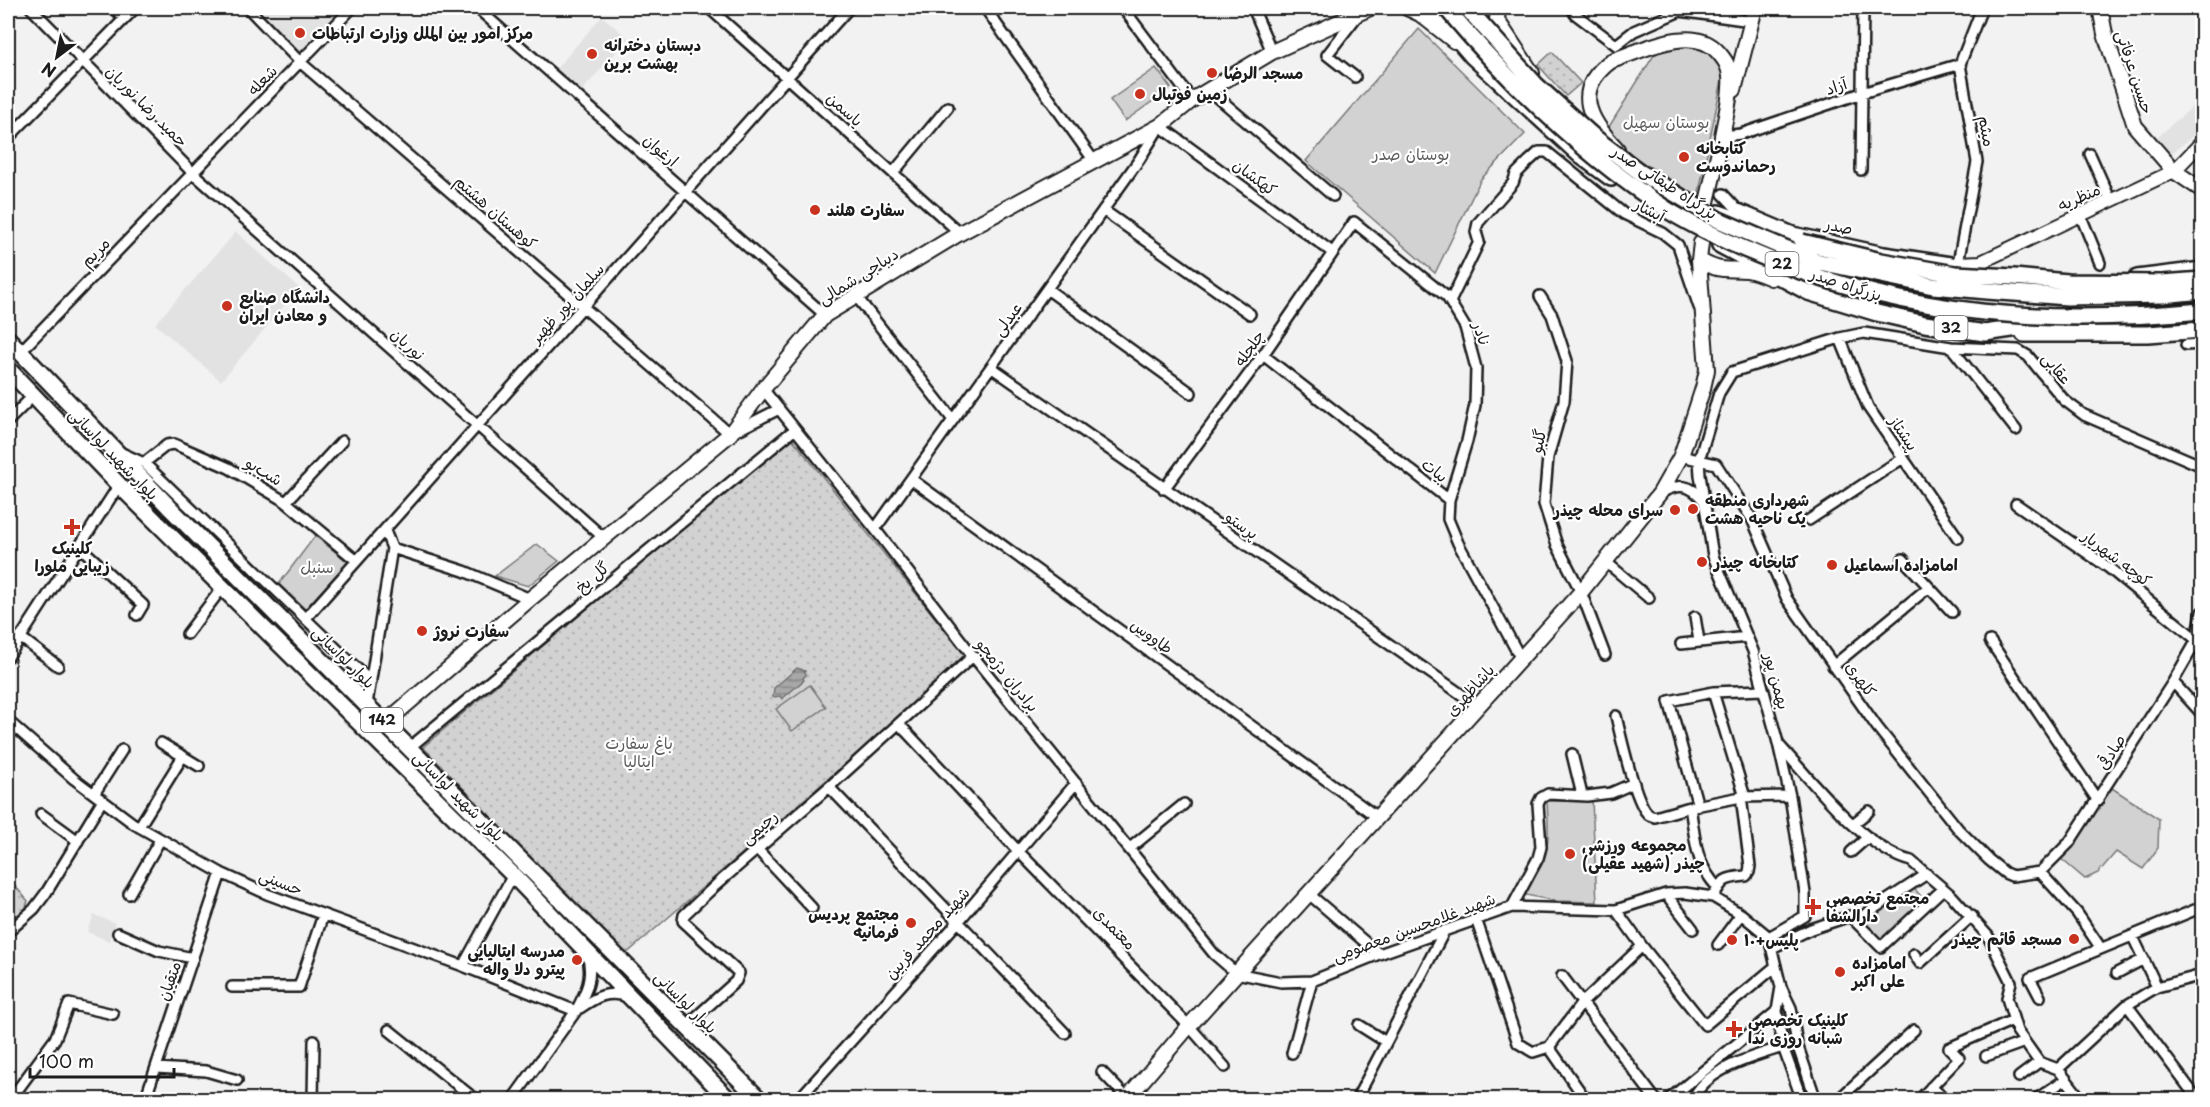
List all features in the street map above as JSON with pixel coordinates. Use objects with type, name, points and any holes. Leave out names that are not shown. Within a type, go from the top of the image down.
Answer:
[{"type":"main road","points":[[1407,8],[1420,14],[1473,57]]},
{"type":"main road","name":"بزرگراه صدر","points":[[1431,8],[1473,57],[1581,156],[1628,191],[1703,239],[1808,292],[1906,320],[1985,333],[2069,321],[2163,317],[2202,312]]},
{"type":"main road","name":"بزرگراه طبقاتی صدر","points":[[1446,8],[1483,52],[1524,93],[1614,173],[1671,212],[1724,241],[1812,276],[1886,297],[1984,314],[2068,317],[2202,312]]},
{"type":"main road","name":"بزرگراه صدر","points":[[1468,8],[1538,82],[1596,135],[1655,179],[1719,213],[1816,255],[1884,275],[1934,284],[1987,289],[2066,295],[2202,290]]},
{"type":"main road","name":"بزرگراه طبقاتی صدر","points":[[1468,8],[1536,85],[1595,138],[1641,173],[1719,220],[1815,261],[1933,286],[1986,291],[2067,297],[2162,295],[2202,290]]},
{"type":"main road","points":[[1498,8],[1497,20],[1538,82]]},
{"type":"main road","name":"حسین عرفاتی","points":[[2100,8],[2104,34],[2135,126],[2174,171],[2202,190]]},
{"type":"main road","name":"دیباجی شمالی","points":[[385,723],[530,599],[730,434],[763,389],[825,315],[960,233],[1160,126],[1192,100],[1272,52],[1366,9]]},
{"type":"main road","points":[[1702,202],[1722,136],[1753,14]]},
{"type":"main road","points":[[1627,159],[1595,123],[1589,104],[1591,85],[1601,68],[1611,61],[1679,38],[1697,39],[1714,46],[1727,61],[1730,78],[1722,136]]},
{"type":"main road","points":[[1719,213],[1802,242],[1881,261],[1955,274],[2067,282],[2162,283],[2202,280]]},
{"type":"main road","name":"پاشاظهری","points":[[1127,1099],[1236,973],[1581,592],[1660,493],[1681,456],[1704,388],[1707,370],[1699,260],[1703,239]]},
{"type":"main road","points":[[1699,260],[1714,268],[1749,270],[1808,292]]},
{"type":"main road","points":[[1987,289],[2055,288],[2202,270]]},
{"type":"main road","points":[[1985,333],[2148,334],[2202,330]]},
{"type":"main road","name":"بلوار لواسانی","points":[[8,339],[113,449],[759,1100]]},
{"type":"main road","name":"بلوار شهید لواسانی","points":[[8,369],[118,485],[513,875],[729,1100]]},
{"type":"street","name":"حمید رضا نوریان","points":[[31,8],[193,173]]},
{"type":"street","points":[[114,8],[124,18]]},
{"type":"street","points":[[8,138],[135,8]]},
{"type":"street","name":"کوهستان هشتم","points":[[248,8],[300,62],[730,434]]},
{"type":"street","name":"شعله","points":[[193,173],[352,8]]},
{"type":"street","name":"ارغوان","points":[[477,8],[825,315]]},
{"type":"street","name":"یاسمن","points":[[709,8],[960,233]]},
{"type":"street","name":"سلمان پور ظهیر","points":[[306,618],[849,8]]},
{"type":"street","points":[[985,8],[1094,161]]},
{"type":"street","points":[[1123,8],[1192,100]]},
{"type":"street","points":[[1253,8],[1272,52]]},
{"type":"street","points":[[1572,8],[1575,14],[1616,45],[1634,31],[1680,11],[1753,14]]},
{"type":"street","points":[[1861,170],[1863,8]]},
{"type":"street","points":[[1960,64],[1982,8]]},
{"type":"street","points":[[1355,77],[1327,55],[1366,9]]},
{"type":"street","name":"آزاد","points":[[1722,136],[1741,134],[1862,93],[1960,64]]},
{"type":"street","name":"میثم","points":[[1958,263],[1977,162],[1960,64]]},
{"type":"street","points":[[1208,90],[1333,196]]},
{"type":"street","points":[[893,173],[948,108]]},
{"type":"street","name":"عبدلی","points":[[875,529],[1104,210],[1160,126]]},
{"type":"street","name":"کهکشان","points":[[1160,126],[1332,252]]},
{"type":"street","points":[[1128,142],[1138,148],[1139,160]]},
{"type":"street","name":"منظریه","points":[[1958,263],[1981,262],[2174,171],[2202,142]]},
{"type":"street","name":"آبشار","points":[[1450,302],[1479,242],[1476,232],[1478,223],[1513,183],[1516,174],[1529,160],[1539,152],[1546,152],[1624,214],[1663,233],[1678,245],[1703,320]]},
{"type":"street","points":[[2090,154],[2111,201]]},
{"type":"street","name":"مریم","points":[[20,352],[193,173]]},
{"type":"street","name":"نوریان","points":[[193,173],[604,538]]},
{"type":"street","name":"صدر","points":[[1723,194],[1736,208],[1793,232],[1894,254],[1958,263]]},
{"type":"street","points":[[1104,210],[1250,314]]},
{"type":"street","points":[[2080,214],[2100,264]]},
{"type":"street","name":"چلچله","points":[[1164,489],[1263,355],[1354,222]]},
{"type":"street","name":"نادر","points":[[1354,222],[1448,297],[1465,327],[1476,368],[1475,405],[1449,500]]},
{"type":"street","points":[[1047,289],[1191,393]]},
{"type":"street","points":[[856,296],[953,420]]},
{"type":"street","name":"گلبو","points":[[1540,296],[1552,315],[1567,361],[1564,401],[1548,457],[1544,504],[1557,545],[1581,592],[1605,655]]},
{"type":"street","name":"عقابی","points":[[1840,338],[1864,333],[1951,347],[2018,350],[2028,356],[2064,400],[2084,415],[2202,466]]},
{"type":"street","points":[[1699,460],[1719,393],[1732,372],[1840,338]]},
{"type":"street","name":"پیشتاز","points":[[1840,338],[1868,407],[1958,538]]},
{"type":"street","points":[[2186,345],[2202,344]]},
{"type":"street","points":[[1951,347],[2016,430]]},
{"type":"street","name":"بیات","points":[[1263,355],[1449,500],[1448,519],[1458,543],[1521,659]]},
{"type":"street","name":"پرستو","points":[[991,367],[1478,706]]},
{"type":"street","name":"برادران دژمجو","points":[[763,389],[973,656],[1214,954],[1236,973]]},
{"type":"street","points":[[8,421],[33,396]]},
{"type":"street","points":[[730,434],[779,409]]},
{"type":"street","name":"گل یخ","points":[[409,748],[795,429]]},
{"type":"street","points":[[286,502],[342,441]]},
{"type":"street","name":"شب‌بو","points":[[144,462],[167,446],[180,445],[229,468],[286,502],[357,561]]},
{"type":"street","points":[[113,449],[144,462],[371,682]]},
{"type":"street","name":"کلهری","points":[[1681,456],[1716,464],[1752,519],[1787,599],[1877,727],[1963,835],[2005,873],[2012,876],[2040,872]]},
{"type":"street","points":[[1809,520],[1903,458]]},
{"type":"street","name":"بهمن پور","points":[[1699,460],[1713,556],[1753,651],[1778,743],[1790,796],[1805,893],[1805,916]]},
{"type":"street","name":"طاووس","points":[[911,479],[1377,817]]},
{"type":"street","points":[[8,657],[118,485]]},
{"type":"street","points":[[1660,493],[1672,486],[1686,486],[1697,491],[1705,502]]},
{"type":"street","name":"کوچه شهریار","points":[[2016,504],[2109,568],[2199,640]]},
{"type":"street","points":[[367,704],[392,548],[385,531]]},
{"type":"street","points":[[79,546],[143,605],[137,615]]},
{"type":"street","points":[[392,548],[464,571],[530,599]]},
{"type":"street","points":[[1903,559],[1952,612]]},
{"type":"street","points":[[1606,562],[1649,598]]},
{"type":"street","points":[[1833,666],[1929,587]]},
{"type":"street","points":[[187,633],[222,588]]},
{"type":"street","name":"صادقی","points":[[2040,872],[2069,843],[2173,682],[2199,640],[2202,612]]},
{"type":"street","points":[[1695,617],[1699,641]]},
{"type":"street","points":[[20,637],[58,666]]},
{"type":"street","points":[[1681,644],[1747,637]]},
{"type":"street","points":[[1990,641],[2098,801]]},
{"type":"street","name":"رحیمی","points":[[685,1027],[736,981],[739,973],[683,921],[684,915],[973,656]]},
{"type":"street","points":[[2173,682],[2202,714]]},
{"type":"street","points":[[1718,888],[1706,875],[1698,857],[1694,806],[1669,701],[1713,692],[1763,690]]},
{"type":"street","points":[[1713,692],[1743,797],[1750,866],[1746,876],[1722,880],[1713,897]]},
{"type":"street","points":[[1616,716],[1634,783],[1646,813],[1651,816],[1743,797],[1790,796]]},
{"type":"street","name":"حسینی","points":[[8,721],[102,801],[160,840],[221,873],[267,894],[576,1011]]},
{"type":"street","name":"معتمدی","points":[[899,724],[1019,852],[1189,1026]]},
{"type":"street","points":[[161,743],[198,766]]},
{"type":"street","points":[[1778,743],[1853,824],[1900,859],[1911,861],[1972,916],[1988,936],[2011,982],[2007,998],[2017,1031],[2039,1062],[2058,1069],[2082,1100]]},
{"type":"street","points":[[94,794],[122,750]]},
{"type":"street","points":[[1572,754],[1582,795]]},
{"type":"street","points":[[139,827],[183,756]]},
{"type":"street","name":"شهید محمد فربین","points":[[798,1100],[1019,852],[1076,783]]},
{"type":"street","points":[[1512,907],[1538,858],[1541,847],[1538,804],[1541,798],[1548,794],[1611,793],[1634,783]]},
{"type":"street","points":[[829,787],[1065,1033]]},
{"type":"street","points":[[8,932],[34,909],[46,893],[102,801]]},
{"type":"street","points":[[1129,849],[1184,804]]},
{"type":"street","points":[[1853,824],[1869,811]]},
{"type":"street","points":[[41,814],[78,841]]},
{"type":"street","points":[[1851,852],[1868,837]]},
{"type":"street","points":[[129,894],[160,840]]},
{"type":"street","points":[[757,849],[812,908]]},
{"type":"street","points":[[2040,872],[2077,913],[2100,947]]},
{"type":"street","name":"متقیان","points":[[145,1100],[221,873]]},
{"type":"street","points":[[1855,921],[1927,874]]},
{"type":"street","points":[[462,966],[513,875]]},
{"type":"street","points":[[1772,948],[1811,929],[1850,916],[1881,947],[1943,888]]},
{"type":"street","name":"شهید غلامحسین معصومی","points":[[1236,973],[1281,982],[1312,981],[1379,954],[1512,907],[1616,910],[1666,894],[1684,893],[1713,897],[1741,914],[1769,937]]},
{"type":"street","points":[[1309,894],[1379,954]]},
{"type":"street","points":[[1666,894],[1693,929]]},
{"type":"street","points":[[2040,997],[2030,978],[2100,947],[2133,937],[2202,907]]},
{"type":"street","points":[[1616,910],[1705,1025],[1776,966]]},
{"type":"street","points":[[1718,945],[1741,914]]},
{"type":"street","points":[[232,987],[299,987],[323,915]]},
{"type":"street","points":[[1811,929],[1813,924],[1805,916],[1769,937],[1781,987],[1791,1008],[1797,1044],[1816,1100]]},
{"type":"street","points":[[1914,954],[1920,963],[1972,916]]},
{"type":"street","points":[[1476,919],[1518,1043],[1533,1052],[1549,1047],[1582,1003],[1642,946]]},
{"type":"street","points":[[1356,1100],[1445,930]]},
{"type":"street","points":[[118,933],[159,951],[193,958]]},
{"type":"street","points":[[2133,937],[2157,987]]},
{"type":"street","points":[[512,1100],[576,1011],[587,989],[591,976],[586,950]]},
{"type":"street","points":[[2117,973],[2144,959]]},
{"type":"street","points":[[2058,1069],[2127,1005],[2157,987],[2202,975]]},
{"type":"street","points":[[1562,976],[1656,1100]]},
{"type":"street","points":[[1292,1053],[1312,981]]},
{"type":"street","points":[[1781,987],[1777,1011],[1783,1047],[1802,1100]]},
{"type":"street","points":[[576,1011],[594,998],[603,995],[619,994],[635,1000]]},
{"type":"street","points":[[10,1100],[55,1039],[69,1004],[113,1014]]},
{"type":"street","points":[[2127,1005],[2196,1096],[2202,1097]]},
{"type":"street","points":[[1668,1100],[1777,1011]]},
{"type":"street","points":[[1919,1100],[1959,1058],[1949,1048],[2013,1020]]},
{"type":"street","points":[[1359,1025],[1386,1042]]},
{"type":"street","points":[[1189,1026],[1225,1067]]},
{"type":"street","points":[[389,1030],[476,1100]]},
{"type":"street","points":[[1838,1100],[1914,1030]]},
{"type":"street","points":[[314,1041],[314,1100]]},
{"type":"street","points":[[1986,1056],[2025,1042]]},
{"type":"street","points":[[1549,1047],[1586,1100]]},
{"type":"street","points":[[1693,1100],[1695,1094],[1715,1074],[1747,1058],[1783,1047]]},
{"type":"street","points":[[2019,1077],[2039,1062]]},
{"type":"street","points":[[156,1068],[206,1071],[237,1080]]},
{"type":"street","points":[[1102,1072],[1127,1099]]},
{"type":"street","points":[[2034,1100],[2066,1079]]},
{"type":"street","points":[[807,1100],[810,1087]]},
{"type":"street","points":[[1931,1087],[1946,1100]]},
{"type":"shaded area","name":"مرکز امور بین الملل وزارت ارتباطات","points":[[251,8],[349,8],[300,59]]},
{"type":"shaded area","name":"دبستان دخترانه بهشت برین","points":[[602,16],[628,38],[581,92],[556,69]]},
{"type":"shaded area","points":[[2198,102],[2202,108],[2202,128],[2171,154],[2157,137]]},
{"type":"shaded area","name":"دانشگاه صنایع و معادن ایران","points":[[236,232],[299,288],[221,381],[155,324]]},
{"type":"shaded area","points":[[797,668],[805,671],[804,680],[782,699],[780,696],[773,697],[774,688]]},
{"type":"shaded area","points":[[94,915],[115,923],[109,941],[87,932]]},
{"type":"green space","name":"بوستان صدر","points":[[1419,29],[1525,134],[1481,179],[1435,273],[1306,161]]},
{"type":"green space","name":"بوستان سهیل","points":[[1697,45],[1714,57],[1723,75],[1698,197],[1635,158],[1607,130],[1654,55],[1669,46]]},
{"type":"green space","points":[[1552,52],[1581,83],[1566,96],[1538,65]]},
{"type":"green space","name":"زمین فوتبال","points":[[1156,68],[1171,88],[1125,121],[1110,100]]},
{"type":"green space","name":"باغ سفارت ایتالیا","points":[[791,437],[967,658],[625,955],[423,747]]},
{"type":"green space","name":"سنبل","points":[[315,536],[348,562],[305,609],[279,584]]},
{"type":"green space","points":[[537,544],[559,561],[528,586],[495,576]]},
{"type":"green space","points":[[810,685],[826,707],[792,731],[776,709]]},
{"type":"green space","points":[[2112,788],[2159,819],[2158,848],[2143,869],[2116,852],[2098,873],[2085,879],[2060,858]]},
{"type":"green space","name":"مجموعه ورزشی چیذر (شهید عقیلی)","points":[[1547,801],[1592,801],[1597,902],[1555,901],[1526,895],[1546,851]]},
{"type":"green space","points":[[8,878],[28,901],[25,910],[8,922]]},
{"type":"green space","points":[[1912,886],[1926,902],[1882,943],[1860,920]]},
{"type":"place","name":"مرکز امور بین الملل وزارت ارتباطات","points":[[300,33]]},
{"type":"place","name":"دبستان دخترانه بهشت برین","points":[[592,54]]},
{"type":"place","name":"مسجد الرضا","points":[[1212,73]]},
{"type":"place","name":"زمین فوتبال","points":[[1140,94]]},
{"type":"place","name":"کتابخانه رحماندوست","points":[[1684,157]]},
{"type":"place","name":"سفارت هلند","points":[[815,210]]},
{"type":"place","name":"دانشگاه صنایع و معادن ایران","points":[[227,306]]},
{"type":"place","name":"شهرداری منطقه یک ناحیه هشت","points":[[1693,509]]},
{"type":"place","name":"سرای محله چیذر","points":[[1675,510]]},
{"type":"place","name":"کلینیک زیبایی ملورا","points":[[72,527]]},
{"type":"place","name":"کتابخانه چیذر","points":[[1702,562]]},
{"type":"place","name":"امامزاده اسماعیل","points":[[1832,565]]},
{"type":"place","name":"سفارت نروژ","points":[[422,631]]},
{"type":"place","name":"مجموعه ورزشی چیذر (شهید عقیلی)","points":[[1570,854]]},
{"type":"place","name":"مجتمع تخصصی دارالشفا","points":[[1813,907]]},
{"type":"place","name":"مجتمع پردیس فرمانیه","points":[[911,923]]},
{"type":"place","name":"مسجد قائم چیذر","points":[[2074,939]]},
{"type":"place","name":"پلیس+۱۰","points":[[1732,940]]},
{"type":"place","name":"مدرسه ایتالیایی پیترو دلا واله","points":[[577,960]]},
{"type":"place","name":"امامزاده علی اکبر","points":[[1840,972]]},
{"type":"place","name":"کلینیک تخصصی شبانه روزی ندا","points":[[1734,1029]]}]
